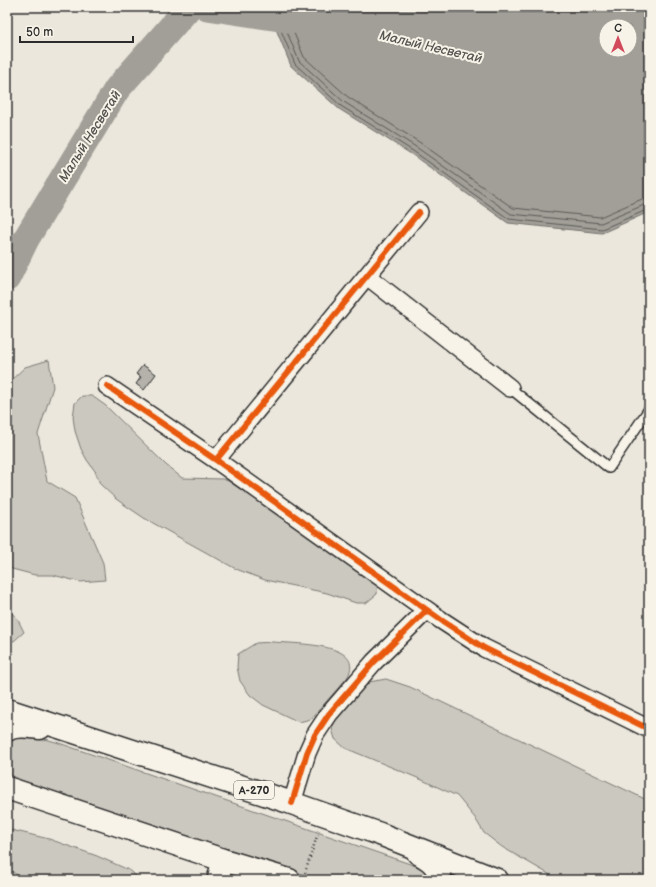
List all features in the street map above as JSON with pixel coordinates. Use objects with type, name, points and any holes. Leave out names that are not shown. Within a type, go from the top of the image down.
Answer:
[{"type":"highway","name":"А-270","points":[[7,710],[324,814],[380,834],[497,880]]},
{"type":"highway","points":[[7,730],[10,728],[23,727],[39,728],[119,747]]},
{"type":"highway","points":[[7,788],[220,870],[289,880]]},
{"type":"highway","points":[[380,834],[433,862],[436,866],[440,880]]},
{"type":"street","points":[[216,460],[420,212]]},
{"type":"street","points":[[367,276],[510,388]]},
{"type":"street","points":[[107,386],[216,460],[427,610],[484,648],[649,729]]},
{"type":"street","points":[[292,803],[307,753],[315,735],[329,714],[374,662],[427,610]]},
{"type":"lane","points":[[510,388],[609,468],[649,409]]},
{"type":"path","points":[[303,880],[324,814]]},
{"type":"shaded area","points":[[49,360],[53,387],[38,434],[47,481],[75,498],[103,563],[105,580],[80,582],[53,575],[35,575],[12,569],[7,566],[7,384],[25,367]]},
{"type":"shaded area","points":[[82,396],[92,396],[106,406],[166,465],[182,478],[223,479],[228,481],[364,571],[373,578],[376,583],[377,594],[366,603],[356,603],[327,593],[265,580],[236,569],[144,518],[116,499],[100,484],[95,471],[81,449],[75,431],[73,417],[75,403]]},
{"type":"shaded area","points":[[7,609],[17,618],[24,632],[14,641],[7,640]]},
{"type":"shaded area","points":[[273,642],[325,647],[338,651],[347,657],[351,666],[347,678],[311,719],[299,722],[263,705],[250,695],[240,681],[237,667],[238,654],[256,643]]},
{"type":"shaded area","points":[[386,679],[410,687],[649,801],[649,880],[559,880],[502,847],[484,833],[475,818],[457,796],[345,748],[335,739],[332,729],[336,717],[369,682]]},
{"type":"shaded area","points":[[31,735],[56,742],[413,865],[436,875],[439,880],[321,880],[21,780],[7,773],[7,741],[13,737]]},
{"type":"shaded area","points":[[7,829],[49,839],[97,856],[131,871],[140,880],[34,880],[17,875],[7,868]]},
{"type":"water","points":[[276,7],[649,7],[649,212],[602,233],[508,223],[411,154],[339,109],[291,66],[276,29]]},
{"type":"building","points":[[143,365],[156,374],[144,390],[136,384],[141,377],[136,374]]},
{"type":"waterway","name":"Малый Несветай","points":[[7,278],[26,239],[117,89],[189,7]]},
{"type":"waterway","name":"Малый Несветай","points":[[207,7],[313,23]]},
{"type":"cycle path","points":[[216,460],[419,212]]},
{"type":"cycle path","points":[[107,386],[216,460],[441,620],[484,648],[649,729]]},
{"type":"cycle path","points":[[292,803],[307,753],[315,735],[329,714],[374,662],[427,610]]}]
